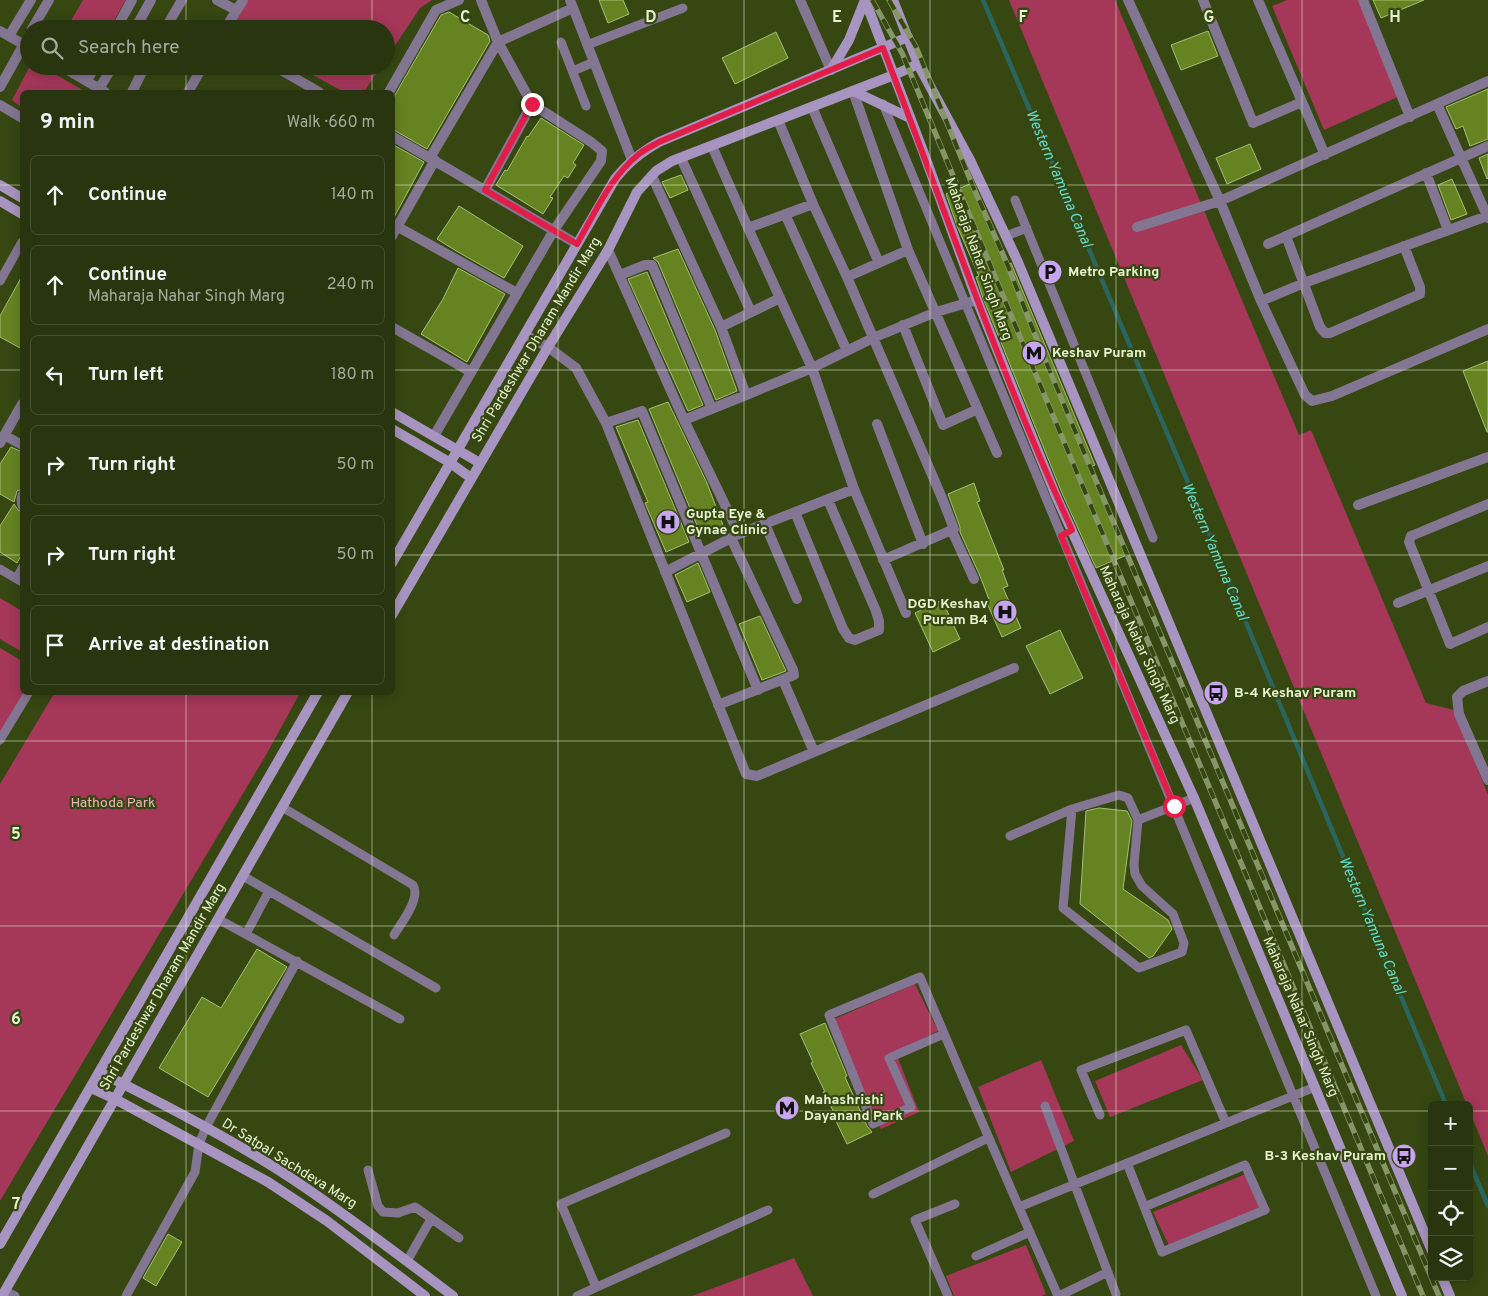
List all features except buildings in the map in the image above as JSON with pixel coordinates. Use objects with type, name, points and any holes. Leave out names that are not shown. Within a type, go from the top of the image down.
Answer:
[{"type":"main road","points":[[831,70],[849,40],[864,0]]},
{"type":"main road","name":"Maharaja Nahar Singh Marg","points":[[864,0],[951,227],[976,300],[1056,496],[1194,798],[1402,1296]]},
{"type":"main road","name":"Maharaja Nahar Singh Marg","points":[[893,0],[918,64],[970,162],[1006,236],[1428,1241]]},
{"type":"main road","name":"Shri Pardeshwar Dharam Mandir Marg","points":[[395,558],[615,179],[632,160],[641,152],[659,142],[908,37]]},
{"type":"main road","name":"Shri Pardeshwar Dharam Mandir Marg","points":[[395,610],[548,347],[608,250],[636,192],[656,170],[672,161],[918,64]]},
{"type":"main road","points":[[853,91],[910,118]]},
{"type":"main road","points":[[0,185],[20,197]]},
{"type":"main road","points":[[0,201],[20,213]]},
{"type":"main road","points":[[395,414],[480,463]]},
{"type":"main road","points":[[395,431],[450,462],[471,478]]},
{"type":"main road","name":"Shri Pardeshwar Dharam Mandir Marg","points":[[0,1244],[316,695]]},
{"type":"main road","name":"Shri Pardeshwar Dharam Mandir Marg","points":[[4,1293],[346,695]]},
{"type":"main road","name":"Dr Satpal Sachdeva Marg","points":[[99,1072],[206,1127],[289,1177],[354,1221],[453,1296]]},
{"type":"main road","points":[[91,1088],[116,1099],[268,1182],[327,1221],[425,1296]]},
{"type":"main road","points":[[1444,1281],[1450,1296]]},
{"type":"street","points":[[20,39],[4,33],[30,0]]},
{"type":"street","points":[[37,20],[49,0]]},
{"type":"street","points":[[121,20],[132,0]]},
{"type":"street","points":[[139,20],[151,0]]},
{"type":"street","points":[[170,20],[182,0]]},
{"type":"street","points":[[217,0],[236,10]]},
{"type":"street","points":[[231,20],[243,0]]},
{"type":"street","points":[[390,90],[436,10],[459,0]]},
{"type":"street","points":[[434,436],[554,230],[601,161],[602,152],[591,142],[532,104],[498,42],[481,0]]},
{"type":"street","points":[[800,0],[831,70]]},
{"type":"street","points":[[1128,0],[1220,201],[1261,301],[1305,395],[1312,401],[1332,396],[1488,329]]},
{"type":"street","points":[[1258,0],[1325,155]]},
{"type":"street","points":[[1363,0],[1410,117]]},
{"type":"street","points":[[1205,1],[1253,123],[1302,102]]},
{"type":"street","points":[[517,293],[395,231],[432,159],[498,42],[572,4],[632,160]]},
{"type":"street","points":[[0,87],[20,54]]},
{"type":"street","points":[[77,75],[99,90]]},
{"type":"street","points":[[87,81],[90,75]]},
{"type":"street","points":[[100,90],[108,75]]},
{"type":"street","points":[[133,90],[140,75]]},
{"type":"street","points":[[189,90],[196,75]]},
{"type":"street","points":[[289,75],[313,90]]},
{"type":"street","points":[[1137,227],[1220,201],[1488,81]]},
{"type":"street","points":[[853,91],[908,250],[997,453]]},
{"type":"street","points":[[485,190],[532,104]]},
{"type":"street","points":[[1261,301],[1304,283],[1488,217],[1438,104]]},
{"type":"street","points":[[0,105],[20,117]]},
{"type":"street","points":[[812,107],[879,262]]},
{"type":"street","points":[[778,120],[942,498],[953,527],[952,531],[974,579]]},
{"type":"street","points":[[395,138],[577,244]]},
{"type":"street","points":[[712,146],[812,368],[854,489],[906,613]]},
{"type":"street","points":[[1268,244],[1488,146]]},
{"type":"street","points":[[681,158],[751,312]]},
{"type":"street","points":[[1426,173],[1448,230]]},
{"type":"street","points":[[652,176],[721,326],[746,395]]},
{"type":"street","points":[[748,228],[813,204]]},
{"type":"street","points":[[785,214],[847,350]]},
{"type":"street","points":[[1286,236],[1320,327],[1326,333],[1330,333],[1420,294],[1420,288],[1404,246]]},
{"type":"street","points":[[608,250],[793,670],[794,675],[718,706]]},
{"type":"street","points":[[847,277],[908,250]]},
{"type":"street","points":[[620,274],[645,265],[652,265],[712,409]]},
{"type":"street","points":[[721,326],[780,298]]},
{"type":"street","points":[[684,420],[812,368],[903,325],[936,312],[976,300]]},
{"type":"street","points":[[903,325],[943,425],[978,409]]},
{"type":"street","points":[[395,330],[471,372]]},
{"type":"street","points":[[525,335],[548,347],[576,368],[606,423],[746,774],[757,776],[1014,668]]},
{"type":"street","points":[[20,408],[2,439],[20,444]]},
{"type":"street","points":[[606,423],[642,410],[758,690]]},
{"type":"street","points":[[877,424],[923,544]]},
{"type":"street","points":[[1358,505],[1488,457]]},
{"type":"street","points":[[665,572],[735,536],[854,489]]},
{"type":"street","points":[[795,512],[843,629],[849,638],[855,640],[879,630],[879,621],[828,500]]},
{"type":"street","points":[[1488,504],[1411,536],[1409,542],[1450,644],[1488,627]]},
{"type":"street","points":[[765,524],[797,599]]},
{"type":"street","points":[[883,560],[952,531]]},
{"type":"street","points":[[1398,603],[1488,566]]},
{"type":"street","points":[[783,680],[814,752]]},
{"type":"street","points":[[1488,681],[1463,691],[1457,697],[1459,714],[1488,780]]},
{"type":"lane","points":[[587,45],[683,8]]},
{"type":"lane","points":[[561,42],[586,106]]},
{"type":"lane","points":[[573,71],[594,62]]},
{"type":"lane","points":[[883,104],[1376,1296]]},
{"type":"lane","points":[[1014,200],[1153,538]]},
{"type":"lane","points":[[937,233],[951,227]]},
{"type":"lane","points":[[1006,236],[1027,228]]},
{"type":"lane","points":[[0,281],[20,246]]},
{"type":"lane","points":[[955,278],[968,273]]},
{"type":"lane","points":[[1061,536],[1072,530]]},
{"type":"lane","points":[[0,569],[20,580]]},
{"type":"lane","points":[[0,740],[26,695]]},
{"type":"lane","points":[[1010,836],[1072,810],[1120,795],[1130,800],[1138,820],[1135,874],[1142,886],[1173,914],[1184,943],[1182,952],[1139,968],[1063,908],[1072,810]]},
{"type":"lane","points":[[1138,820],[1194,798]]},
{"type":"lane","points":[[282,807],[412,885],[416,890],[415,898],[394,935]]},
{"type":"lane","points":[[243,876],[436,988]]},
{"type":"lane","points":[[246,934],[269,891]]},
{"type":"lane","points":[[218,919],[400,1019]]},
{"type":"lane","points":[[126,1296],[194,1172],[199,1144],[206,1127],[297,961]]},
{"type":"lane","points":[[944,1034],[889,1058],[911,1107],[873,1124],[829,1015],[920,976],[988,1138],[1058,1296],[1108,1272]]},
{"type":"lane","points":[[1100,1115],[1081,1070],[1186,1030],[1226,1123]]},
{"type":"lane","points":[[1019,1207],[1315,1087]]},
{"type":"lane","points":[[1045,1106],[1116,1294]]},
{"type":"lane","points":[[596,1287],[561,1204],[726,1133]]},
{"type":"lane","points":[[873,1194],[988,1138]]},
{"type":"lane","points":[[1127,1163],[1144,1207],[1162,1252],[1265,1210],[1245,1165],[1144,1207]]},
{"type":"lane","points":[[368,1170],[378,1206],[383,1212],[398,1213],[415,1207],[459,1238]]},
{"type":"lane","points":[[948,1296],[915,1220],[955,1204]]},
{"type":"lane","points":[[577,1296],[768,1210]]},
{"type":"lane","points":[[407,1261],[431,1219]]},
{"type":"lane","points":[[976,1256],[1030,1232]]},
{"type":"lane","points":[[4,1293],[15,1296]]},
{"type":"green space","points":[[83,0],[126,0],[114,20],[71,20]]},
{"type":"green space","points":[[248,0],[432,0],[420,8],[395,46],[395,20],[235,20]]},
{"type":"green space","points":[[1009,0],[1115,0],[1299,435],[1311,430],[1426,703],[1454,710],[1488,795],[1488,1156],[1473,1120],[1473,1101],[1465,1101]]},
{"type":"green space","points":[[1287,0],[1360,0],[1400,96],[1324,130],[1272,6]]},
{"type":"green space","points":[[25,75],[57,75],[83,90],[20,90],[20,106],[12,100]]},
{"type":"green space","points":[[313,75],[375,75],[365,90],[340,90]]},
{"type":"green space","points":[[0,598],[20,610],[20,651],[0,639]]},
{"type":"green space","points":[[0,648],[20,660],[20,695],[31,695],[0,746]]},
{"type":"green space","name":"Hathoda Park","points":[[53,695],[299,695],[266,755],[0,1201],[0,784]]},
{"type":"green space","points":[[915,984],[938,1031],[896,1053],[919,1112],[881,1129],[832,1020]]},
{"type":"green space","points":[[1181,1045],[1203,1080],[1110,1117],[1095,1081]]},
{"type":"green space","points":[[1041,1060],[1074,1141],[1011,1172],[978,1087]]},
{"type":"green space","points":[[1248,1173],[1271,1211],[1172,1252],[1153,1212]]},
{"type":"green space","points":[[1026,1245],[1046,1294],[1041,1296],[954,1296],[946,1276]]},
{"type":"green space","points":[[794,1258],[813,1296],[692,1296]]},
{"type":"waterway","name":"Western Yamuna Canal","points":[[983,0],[1187,480],[1444,1101]]},
{"type":"waterway","name":"Western Yamuna Canal","points":[[1473,1170],[1488,1206]]},
{"type":"railway","points":[[872,0],[902,53],[1423,1296]]},
{"type":"railway","points":[[889,0],[916,47],[1008,266],[1041,350],[1439,1296]]},
{"type":"place","name":"Metro Parking","points":[[1050,272]]},
{"type":"place","name":"Keshav Puram","points":[[1034,353]]},
{"type":"place","name":"Gupta Eye & Gynae Clinic","points":[[668,522]]},
{"type":"place","name":"DGD Keshav Puram B4","points":[[1005,612]]},
{"type":"place","name":"B-4 Keshav Puram","points":[[1216,693]]},
{"type":"place","name":"Mahashrishi Dayanand Park","points":[[787,1108]]},
{"type":"place","name":"B-3 Keshav Puram","points":[[1404,1156]]},
{"type":"route","points":[[532,104],[485,190],[577,244],[615,179],[641,152],[659,142],[883,48],[923,151],[968,273],[976,300],[1056,496],[1072,530],[1061,536],[1174,806]]}]
